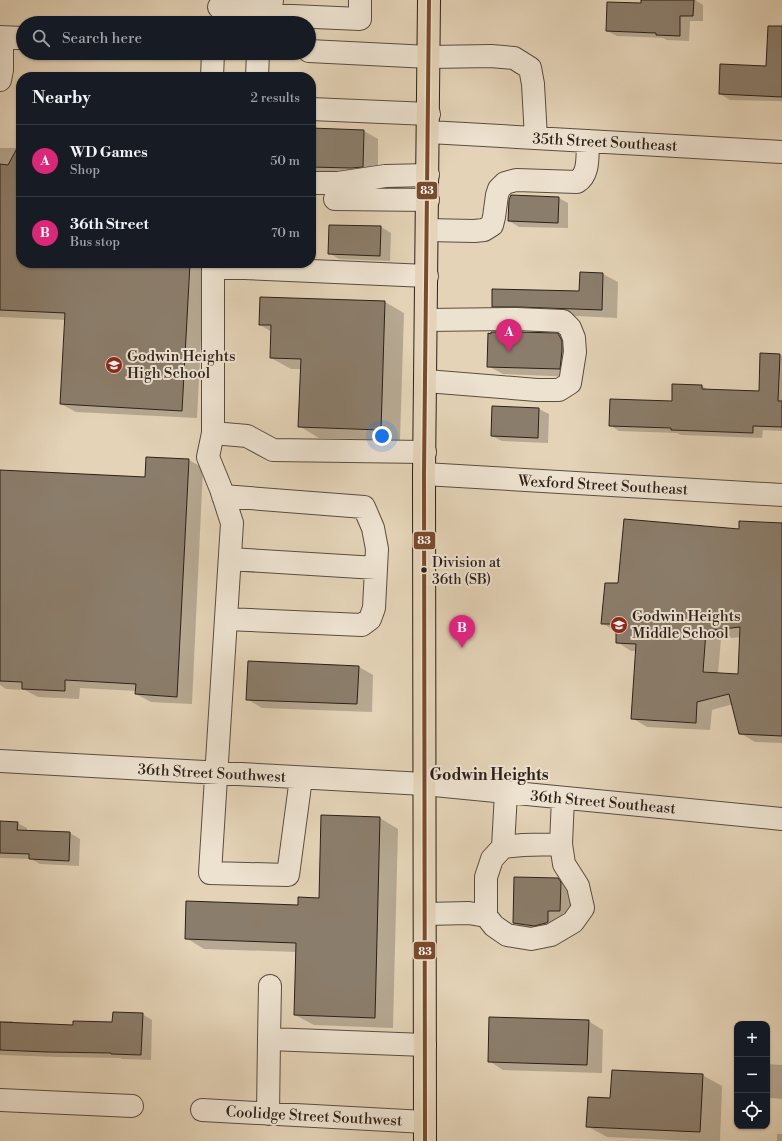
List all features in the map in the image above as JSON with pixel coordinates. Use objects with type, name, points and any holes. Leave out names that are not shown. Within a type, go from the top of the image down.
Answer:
[{"type":"main road","points":[[425,1132],[424,474],[429,123],[429,0]]},
{"type":"street","points":[[219,10],[271,4],[270,15],[360,9],[358,53]]},
{"type":"street","points":[[0,80],[8,38]]},
{"type":"street","points":[[316,51],[429,57],[491,56],[514,58],[530,68],[533,84],[536,138]]},
{"type":"street","points":[[212,72],[213,60]]},
{"type":"street","points":[[257,72],[258,60]]},
{"type":"street","name":"35th Street Southeast","points":[[316,110],[536,138],[782,152]]},
{"type":"street","points":[[427,230],[484,230],[492,225],[497,195],[499,189],[505,183],[516,180],[577,182],[582,179],[586,172],[588,141]]},
{"type":"street","points":[[316,183],[338,183],[385,176],[428,175]]},
{"type":"street","points":[[335,200],[428,200]]},
{"type":"street","points":[[213,268],[213,433],[208,457],[232,523],[210,873],[288,875],[301,778]]},
{"type":"street","points":[[245,268],[427,276]]},
{"type":"street","points":[[426,320],[517,319],[563,321],[570,328],[574,338],[575,352],[570,383],[559,390],[537,390],[426,381]]},
{"type":"street","points":[[213,433],[247,436],[273,450],[425,452]]},
{"type":"street","name":"Wexford Street Southeast","points":[[424,474],[782,495]]},
{"type":"street","points":[[223,496],[364,507],[373,528],[376,549],[374,608],[370,619],[362,625],[226,619]]},
{"type":"street","points":[[230,559],[376,568]]},
{"type":"street","name":"36th Street Southwest","points":[[0,762],[424,784]]},
{"type":"street","name":"36th Street Southeast","points":[[424,784],[782,819]]},
{"type":"street","points":[[506,793],[503,847],[492,859],[486,877],[486,916],[494,926],[507,936],[531,939],[551,935],[573,922],[583,908],[578,886],[564,864],[561,844],[564,798]]},
{"type":"street","points":[[503,847],[561,844]]},
{"type":"street","points":[[424,914],[468,913],[486,916]]},
{"type":"street","points":[[268,1114],[270,986]]},
{"type":"street","points":[[269,1040],[425,1045]]},
{"type":"street","points":[[0,1100],[132,1106]]},
{"type":"street","name":"Coolidge Street Southwest","points":[[202,1110],[268,1114],[425,1132]]},
{"type":"building","points":[[641,0],[694,0],[693,16],[680,16],[680,36],[656,35],[656,33],[606,31],[607,2],[641,3]]},
{"type":"building","points":[[768,26],[782,26],[782,97],[719,94],[720,64],[766,66]]},
{"type":"building","points":[[316,128],[364,130],[363,167],[316,167]]},
{"type":"building","name":"Godwin Heights High School","points":[[16,150],[16,268],[190,268],[182,411],[60,404],[65,313],[0,310],[0,164],[8,165]]},
{"type":"building","points":[[511,195],[559,197],[558,223],[508,221],[509,200]]},
{"type":"building","points":[[329,225],[381,226],[380,256],[328,254]]},
{"type":"building","points":[[580,272],[603,273],[602,310],[492,307],[492,289],[579,291]]},
{"type":"building","points":[[260,297],[385,301],[381,430],[298,427],[301,359],[270,358],[271,325],[259,325]]},
{"type":"building","points":[[491,332],[558,333],[562,341],[560,369],[487,367],[488,333],[491,334]]},
{"type":"building","points":[[760,353],[780,354],[778,401],[782,401],[782,427],[753,426],[753,433],[609,426],[610,399],[672,401],[672,384],[702,385],[702,389],[759,391]]},
{"type":"building","points":[[492,406],[539,408],[538,438],[491,436]]},
{"type":"building","points":[[146,457],[189,459],[177,697],[135,694],[136,684],[65,680],[65,691],[22,689],[22,682],[0,681],[0,470],[145,477]]},
{"type":"building","points":[[624,519],[739,529],[739,521],[782,523],[782,736],[739,734],[729,694],[697,702],[696,723],[631,719],[636,644],[616,643],[616,624],[601,624],[605,583],[618,583]],"holes":[[[740,627],[738,674],[703,672],[706,631]]]},
{"type":"building","points":[[248,661],[359,666],[357,704],[246,700]]},
{"type":"building","points":[[321,815],[380,817],[375,1018],[294,1015],[296,943],[185,939],[186,901],[298,905],[298,897],[319,898]]},
{"type":"building","points":[[0,821],[18,822],[17,830],[70,832],[69,861],[29,859],[29,854],[0,853]]},
{"type":"building","points":[[514,877],[558,878],[561,882],[560,911],[548,911],[548,922],[546,923],[534,926],[513,923]]},
{"type":"building","points":[[113,1012],[143,1013],[141,1055],[0,1050],[0,1022],[73,1025],[73,1021],[112,1022]]},
{"type":"building","points":[[489,1017],[589,1020],[587,1065],[488,1062]]},
{"type":"building","points":[[612,1070],[703,1074],[700,1132],[586,1127],[588,1097],[610,1098]]},
{"type":"transit line","name":"83","points":[[425,1141],[424,474],[429,0]]},
{"type":"place","name":"WD Games","points":[[509,352]]},
{"type":"place","name":"Godwin Heights High School","points":[[114,365]]},
{"type":"place","name":"Division at 36th (SB)","points":[[424,570]]},
{"type":"place","name":"Godwin Heights Middle School","points":[[619,625]]},
{"type":"place","name":"36th Street","points":[[462,648]]},
{"type":"district","name":"Godwin Heights","points":[[489,774]]}]
